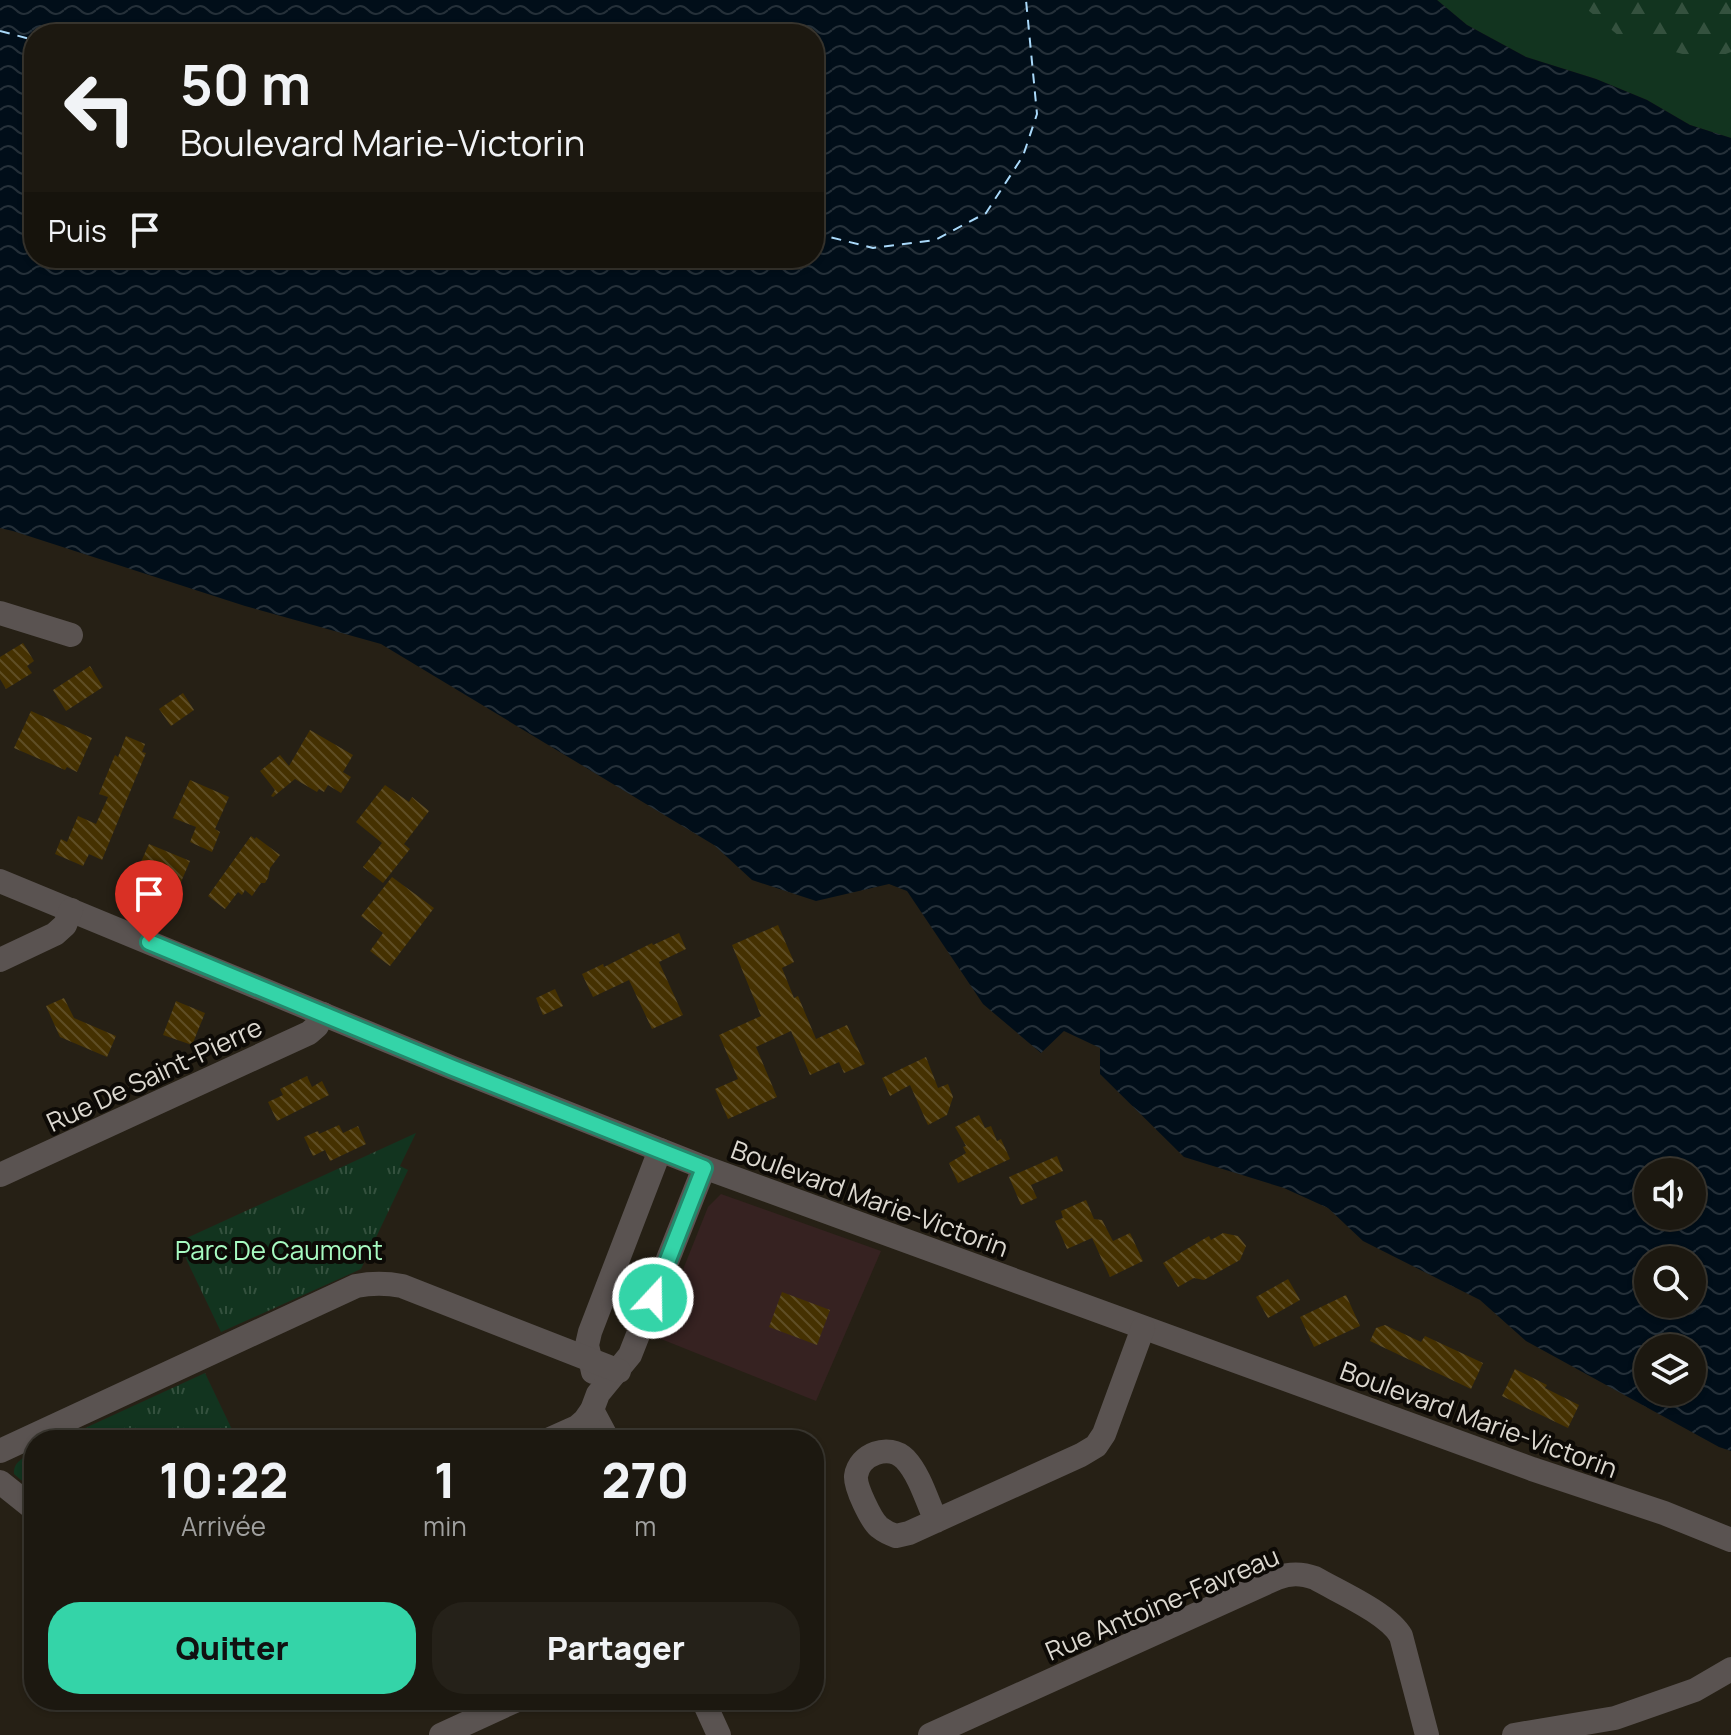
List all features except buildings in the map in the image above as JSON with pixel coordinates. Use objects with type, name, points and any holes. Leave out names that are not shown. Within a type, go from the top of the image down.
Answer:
[{"type":"street","points":[[0,613],[71,635]]},
{"type":"street","name":"Boulevard Marie-Victorin","points":[[0,881],[704,1168],[1532,1469],[1664,1513],[1731,1540]]},
{"type":"street","points":[[0,960],[55,934],[65,925],[71,910]]},
{"type":"street","name":"Rue De Saint-Pierre","points":[[0,1175],[309,1033],[323,1014]]},
{"type":"street","points":[[605,1430],[595,1402],[587,1345],[660,1150]]},
{"type":"street","points":[[570,1430],[577,1427],[630,1355],[704,1168]]},
{"type":"street","points":[[45,1430],[356,1286],[367,1284],[402,1286],[619,1371]]},
{"type":"street","points":[[936,1521],[1096,1446],[1104,1434],[1143,1328]]},
{"type":"street","points":[[0,1451],[24,1440]]},
{"type":"street","points":[[0,1482],[24,1501]]},
{"type":"street","name":"Rue Antoine-Favreau","points":[[930,1735],[1277,1578],[1294,1574],[1315,1578],[1376,1612],[1397,1629],[1427,1735]]},
{"type":"street","points":[[1514,1735],[1615,1718],[1729,1675]]},
{"type":"street","points":[[441,1735],[495,1710]]},
{"type":"street","points":[[708,1710],[719,1735]]},
{"type":"shaded area","points":[[721,1194],[881,1251],[816,1401],[656,1337],[708,1207]]},
{"type":"green space","points":[[1437,0],[1731,0],[1731,138],[1690,125],[1647,100],[1596,79],[1526,57],[1467,25]]},
{"type":"green space","points":[[1576,0],[1731,0],[1731,52],[1707,61],[1619,36]]},
{"type":"green space","name":"Parc De Caumont","points":[[416,1133],[400,1166],[408,1170],[361,1269],[221,1332],[178,1242]]},
{"type":"green space","points":[[205,1373],[232,1430],[81,1430]]},
{"type":"green space","points":[[23,1458],[24,1482],[14,1474],[17,1463]]},
{"type":"water","points":[[0,0],[1437,0],[1467,25],[1526,57],[1596,79],[1647,100],[1690,125],[1731,138],[1731,1451],[1644,1406],[1706,1406],[1706,1334],[1634,1334],[1634,1400],[1526,1341],[1480,1300],[1363,1241],[1328,1208],[1284,1188],[1184,1157],[1100,1074],[1100,1048],[1064,1031],[1041,1053],[983,1004],[907,891],[889,884],[816,901],[752,880],[714,845],[381,644],[245,606],[0,528]]},
{"type":"ferry route","points":[[824,236],[873,248],[935,240],[986,213],[1023,156],[1037,114],[1026,0]]},
{"type":"ferry route","points":[[0,31],[24,37]]},
{"type":"route","points":[[149,942],[704,1168],[653,1298]]}]
